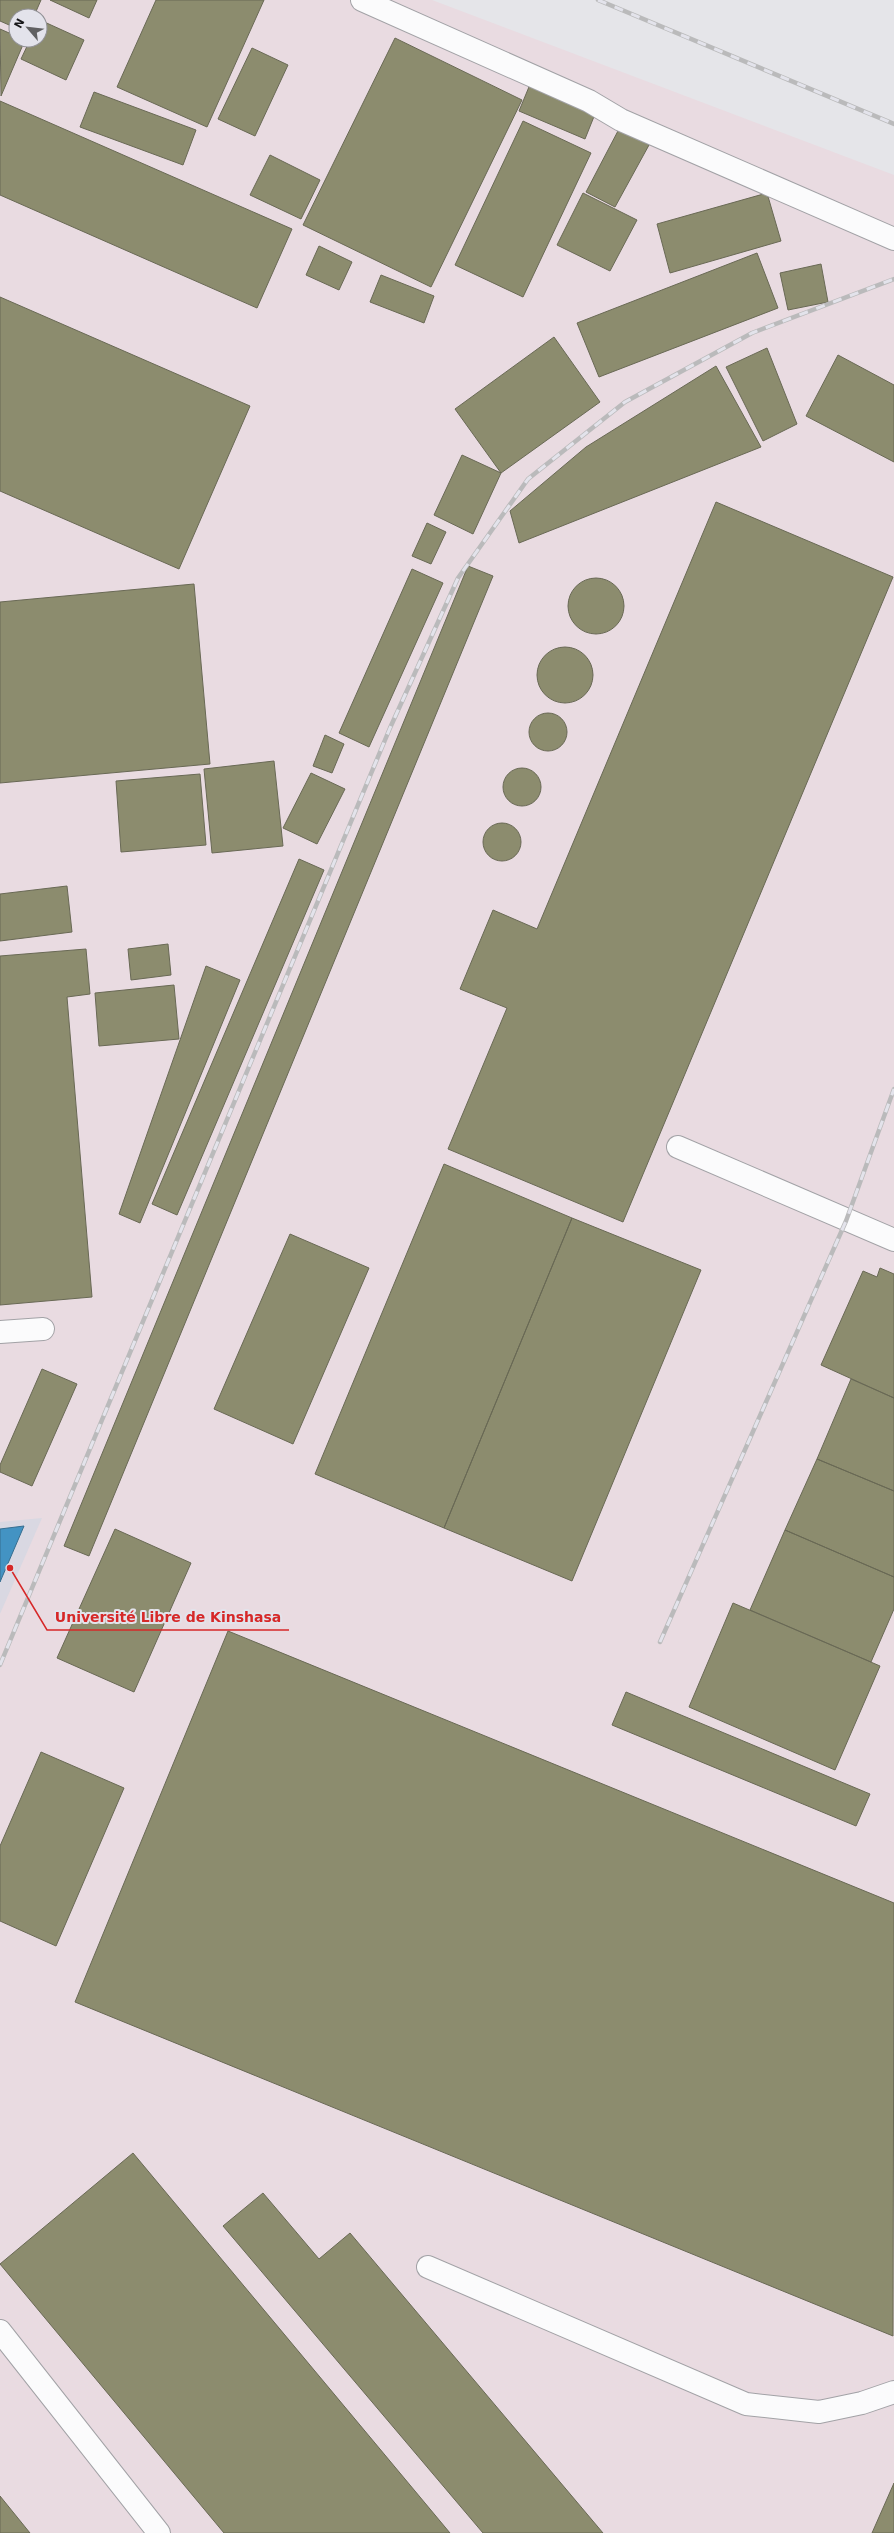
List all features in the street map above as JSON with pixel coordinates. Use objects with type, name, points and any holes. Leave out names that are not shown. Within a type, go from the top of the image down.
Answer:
[{"type":"lane","points":[[362,0],[589,101],[621,120],[894,239]]},
{"type":"lane","points":[[678,1147],[894,1240]]},
{"type":"lane","points":[[0,1332],[43,1329]]},
{"type":"lane","points":[[428,2267],[746,2404],[819,2412],[862,2403],[894,2392]]},
{"type":"lane","points":[[0,2331],[159,2533]]},
{"type":"shaded area","points":[[0,0],[432,0],[894,175],[894,2533],[0,2533]]},
{"type":"shaded area","points":[[42,1518],[0,1614],[0,1522]]},
{"type":"building: Schools","points":[[24,1526],[0,1582],[0,1529]]},
{"type":"building: Industry","points":[[0,0],[41,0],[38,8],[8,8],[8,24],[0,21]]},
{"type":"building: Industry","points":[[50,0],[97,0],[89,18]]},
{"type":"building: Industry","points":[[156,0],[264,0],[207,127],[117,87]]},
{"type":"building: Industry","points":[[48,24],[84,40],[66,80],[21,59],[26,48],[48,48]]},
{"type":"building: Industry","points":[[0,29],[8,32],[8,48],[22,48],[1,96]]},
{"type":"building: Industry","points":[[395,38],[522,100],[431,287],[303,225]]},
{"type":"building: Industry","points":[[252,48],[288,65],[255,136],[218,119]]},
{"type":"building: Industry","points":[[531,82],[597,109],[585,139],[519,111]]},
{"type":"building: Industry","points":[[94,92],[196,130],[183,165],[80,127]]},
{"type":"building: Industry","points":[[0,101],[292,229],[257,308],[0,195]]},
{"type":"building: Industry","points":[[523,121],[591,153],[523,297],[455,265]]},
{"type":"building: Industry","points":[[619,129],[649,145],[615,207],[586,192]]},
{"type":"building: Industry","points":[[270,155],[320,180],[301,219],[250,195]]},
{"type":"building: Industry","points":[[583,193],[637,220],[610,271],[557,245]]},
{"type":"building: Industry","points":[[767,193],[781,241],[670,273],[657,224]]},
{"type":"building: Industry","points":[[319,246],[352,262],[339,290],[306,275]]},
{"type":"building: Industry","points":[[757,253],[778,308],[599,377],[577,323]]},
{"type":"building: Industry","points":[[821,264],[828,302],[788,310],[780,273]]},
{"type":"building: Industry","points":[[381,275],[434,296],[424,323],[370,302]]},
{"type":"building: Industry","points":[[0,297],[250,406],[179,569],[0,491]]},
{"type":"building: Industry","points":[[554,337],[600,402],[501,473],[455,409]]},
{"type":"building: Industry","points":[[767,348],[797,424],[763,441],[726,367]]},
{"type":"building: Industry","points":[[838,355],[894,385],[894,462],[806,416]]},
{"type":"building: Industry","points":[[716,366],[761,447],[519,543],[510,511],[586,447]]},
{"type":"building: Industry","points":[[462,455],[501,473],[473,534],[434,515]]},
{"type":"building: Industry","points":[[716,502],[893,577],[623,1222],[448,1149],[507,1008],[460,989],[493,910],[537,929]]},
{"type":"building: Industry","points":[[427,523],[446,532],[431,564],[412,556]]},
{"type":"building: Industry","points":[[468,566],[493,576],[89,1556],[64,1546]]},
{"type":"building: Industry","points":[[412,569],[443,583],[369,747],[339,733]]},
{"type":"building: Industry","points":[[596,578],[607,580],[616,586],[622,595],[624,606],[622,617],[616,626],[607,632],[596,634],[585,632],[576,626],[570,617],[568,606],[570,595],[576,586],[585,580]]},
{"type":"building: Industry","points":[[194,584],[210,764],[0,783],[0,602]]},
{"type":"building: Industry","points":[[565,647],[576,649],[585,655],[591,664],[593,675],[591,686],[585,695],[576,701],[565,703],[554,701],[545,695],[539,686],[537,675],[539,664],[545,655],[554,649]]},
{"type":"building: Industry","points":[[548,713],[558,716],[564,722],[567,732],[564,742],[558,748],[548,751],[538,748],[532,742],[529,732],[532,722],[538,716]]},
{"type":"building: Industry","points":[[325,735],[344,744],[332,773],[313,766]]},
{"type":"building: Industry","points":[[274,761],[283,846],[212,853],[204,769]]},
{"type":"building: Industry","points":[[522,768],[532,771],[538,777],[541,787],[538,797],[532,803],[522,806],[512,803],[506,797],[503,787],[506,777],[512,771]]},
{"type":"building: Industry","points":[[311,773],[345,789],[317,844],[283,828]]},
{"type":"building: Industry","points":[[200,774],[206,845],[121,852],[116,781]]},
{"type":"building: Industry","points":[[502,823],[512,826],[518,832],[521,842],[518,852],[512,858],[502,861],[492,858],[486,852],[483,842],[486,832],[492,826]]},
{"type":"building: Industry","points":[[299,859],[324,870],[177,1215],[152,1204]]},
{"type":"building: Industry","points":[[67,886],[72,932],[0,941],[0,894]]},
{"type":"building: Industry","points":[[168,944],[171,975],[131,980],[128,949]]},
{"type":"building: Industry","points":[[86,949],[90,994],[67,997],[92,1297],[0,1305],[0,956]]},
{"type":"building: Industry","points":[[206,966],[240,980],[140,1223],[119,1214]]},
{"type":"building: Industry","points":[[174,985],[179,1039],[99,1046],[95,993]]},
{"type":"building: Industry","points":[[444,1164],[572,1218],[444,1528],[315,1474]]},
{"type":"building: Industry","points":[[572,1218],[701,1270],[572,1581],[444,1528]]},
{"type":"building: Industry","points":[[290,1234],[369,1268],[293,1444],[214,1409]]},
{"type":"building: Industry","points":[[880,1268],[894,1274],[894,1398],[821,1365],[863,1271],[877,1277]]},
{"type":"building: Industry","points":[[42,1369],[77,1384],[32,1486],[0,1472],[0,1465]]},
{"type":"building: Industry","points":[[851,1379],[894,1398],[894,1491],[817,1459]]},
{"type":"building: Industry","points":[[817,1459],[894,1491],[894,1577],[785,1530]]},
{"type":"building: Industry","points":[[115,1529],[191,1563],[134,1692],[57,1658]]},
{"type":"building: Industry","points":[[785,1530],[894,1577],[894,1609],[871,1662],[750,1610]]},
{"type":"building: Industry","points":[[733,1603],[880,1666],[835,1770],[689,1707]]},
{"type":"building: Industry","points":[[228,1631],[894,1903],[893,2336],[75,2002]]},
{"type":"building: Industry","points":[[626,1692],[870,1794],[856,1826],[612,1725]]},
{"type":"building: Industry","points":[[41,1752],[124,1788],[56,1946],[0,1921],[0,1846]]},
{"type":"building: Industry","points":[[133,2153],[450,2533],[224,2533],[0,2264]]},
{"type":"building: Industry","points":[[263,2193],[319,2259],[350,2233],[603,2533],[483,2533],[223,2226]]},
{"type":"building: Industry","points":[[894,2483],[894,2533],[872,2533]]},
{"type":"building: Industry","points":[[0,2496],[30,2533],[0,2533]]},
{"type":"railway","points":[[598,0],[894,124]]},
{"type":"railway","points":[[0,1665],[390,728],[458,578],[528,479],[625,402],[752,333],[894,279]]},
{"type":"railway","points":[[660,1642],[846,1221],[894,1089]]},
{"type":"place","name":"Université Libre de Kinshasa","points":[[10,1568]]}]
